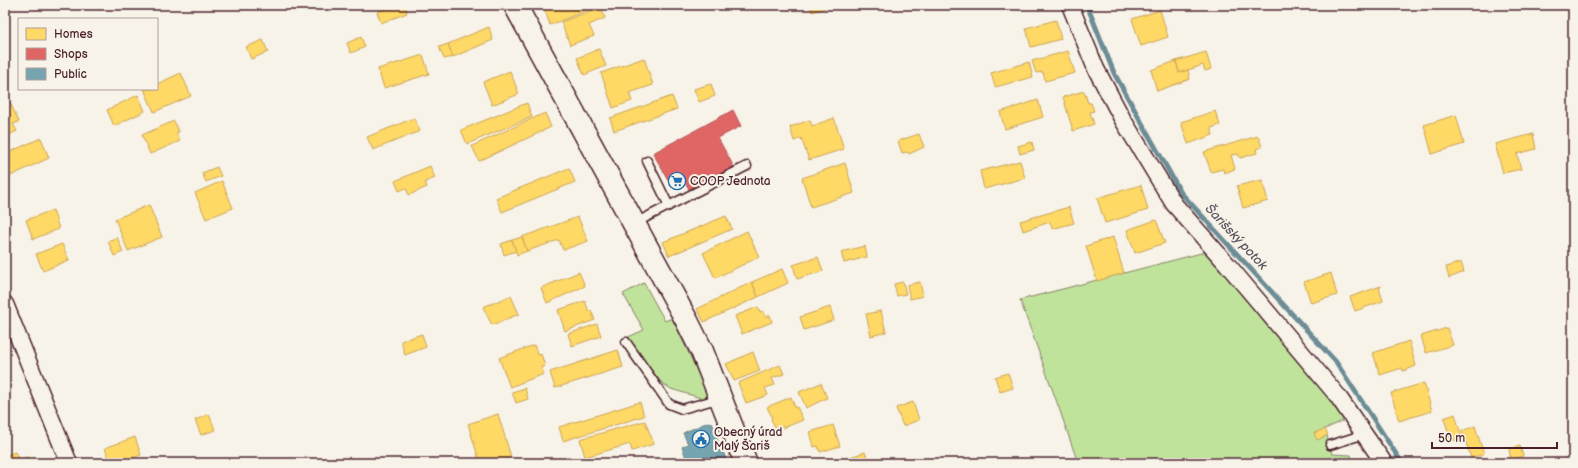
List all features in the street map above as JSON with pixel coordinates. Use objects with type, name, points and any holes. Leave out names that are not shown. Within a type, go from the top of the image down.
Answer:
[{"type":"street","points":[[515,5],[687,321],[702,351],[746,463]]},
{"type":"street","points":[[1070,5],[1096,69],[1123,120],[1174,204],[1227,264],[1337,395],[1384,463]]},
{"type":"street","points":[[5,304],[69,463]]},
{"type":"lane","points":[[647,161],[669,206]]},
{"type":"lane","points":[[634,224],[747,166]]},
{"type":"lane","points":[[626,342],[669,404],[682,409],[721,398]]},
{"type":"lane","points":[[1330,445],[1365,434]]},
{"type":"green space","points":[[1209,251],[1347,419],[1325,429],[1332,454],[1351,455],[1353,463],[1078,463],[1020,300]]},
{"type":"green space","points":[[644,283],[665,321],[672,318],[708,394],[704,399],[671,389],[662,383],[626,338],[644,330],[623,294]]},
{"type":"building: Homes","points":[[397,5],[405,5],[407,13],[381,23],[377,12]]},
{"type":"building: Homes","points":[[543,5],[600,5],[550,25]]},
{"type":"building: Homes","points":[[810,5],[831,5],[832,6],[812,12]]},
{"type":"building: Homes","points":[[601,7],[605,18],[589,25],[594,36],[570,45],[561,22]]},
{"type":"building: Homes","points":[[1160,10],[1168,37],[1141,46],[1132,19]]},
{"type":"building: Homes","points":[[1056,20],[1061,39],[1031,47],[1026,28]]},
{"type":"building: Homes","points":[[489,27],[493,40],[453,57],[448,44]]},
{"type":"building: Homes","points":[[361,37],[365,47],[351,53],[347,43]]},
{"type":"building: Homes","points":[[263,40],[268,52],[251,59],[246,47]]},
{"type":"building: Homes","points":[[448,44],[453,57],[444,59],[439,47]]},
{"type":"building: Homes","points":[[599,49],[606,66],[584,75],[577,58]]},
{"type":"building: Homes","points":[[1068,51],[1075,73],[1045,81],[1043,72],[1036,73],[1032,61]]},
{"type":"building: Homes","points":[[1206,52],[1211,69],[1205,71],[1203,65],[1179,73],[1176,61]]},
{"type":"building: Homes","points":[[423,55],[429,74],[384,88],[378,69]]},
{"type":"building: Homes","points":[[644,58],[653,85],[629,93],[632,101],[613,108],[601,73]]},
{"type":"building: Homes","points":[[1176,61],[1179,73],[1188,70],[1190,79],[1157,91],[1151,70]]},
{"type":"building: Homes","points":[[1029,62],[1033,77],[995,87],[991,73]]},
{"type":"building: Homes","points":[[510,71],[519,94],[492,105],[483,82]]},
{"type":"building: Homes","points":[[181,73],[191,96],[154,112],[144,90],[158,90],[158,84]]},
{"type":"building: Homes","points":[[711,84],[715,96],[699,102],[694,89]]},
{"type":"building: Homes","points":[[1084,91],[1088,103],[1091,103],[1094,111],[1090,112],[1094,124],[1073,131],[1063,97]]},
{"type":"building: Homes","points":[[138,95],[145,111],[114,126],[107,110]]},
{"type":"building: Homes","points":[[672,96],[677,109],[614,131],[610,118]]},
{"type":"building: Homes","points":[[1038,100],[1043,117],[1005,129],[1000,112]]},
{"type":"building: Homes","points":[[10,102],[19,122],[13,124],[17,131],[5,137],[5,104]]},
{"type":"building: Homes","points":[[527,103],[532,117],[467,144],[461,130]]},
{"type":"building: Homes","points":[[1215,111],[1220,125],[1211,128],[1213,135],[1188,144],[1181,122]]},
{"type":"building: Homes","points":[[545,113],[551,127],[479,161],[472,146]]},
{"type":"building: Homes","points":[[1456,115],[1464,144],[1432,154],[1424,125]]},
{"type":"building: Homes","points":[[414,118],[420,131],[373,150],[367,137]]},
{"type":"building: Homes","points":[[834,118],[844,149],[809,160],[801,138],[794,141],[790,127],[810,120],[812,126]]},
{"type":"building: Homes","points":[[174,121],[179,132],[176,133],[180,141],[150,154],[142,135]]},
{"type":"building: Homes","points":[[919,134],[924,147],[909,154],[907,152],[902,153],[898,141]]},
{"type":"building: Homes","points":[[1533,134],[1536,149],[1517,154],[1521,169],[1503,173],[1495,144]]},
{"type":"building: Homes","points":[[1258,136],[1262,147],[1256,149],[1257,153],[1240,158],[1238,154],[1231,155],[1235,169],[1224,173],[1223,169],[1211,172],[1204,152]]},
{"type":"building: Homes","points":[[41,138],[49,158],[6,178],[5,154]]},
{"type":"building: Homes","points":[[1032,142],[1034,150],[1020,154],[1018,146]]},
{"type":"building: Homes","points":[[1020,161],[1025,178],[984,189],[980,171]]},
{"type":"building: Homes","points":[[845,163],[854,193],[811,207],[802,178]]},
{"type":"building: Homes","points":[[430,166],[435,178],[425,182],[427,187],[409,195],[406,188],[399,191],[395,181]]},
{"type":"building: Homes","points":[[217,167],[221,176],[206,182],[202,173]]},
{"type":"building: Homes","points":[[569,168],[575,182],[502,212],[496,198]]},
{"type":"building: Homes","points":[[1262,180],[1268,201],[1243,208],[1237,186]]},
{"type":"building: Homes","points":[[222,181],[233,208],[206,219],[195,193]]},
{"type":"building: Homes","points":[[1141,185],[1148,210],[1105,223],[1097,198]]},
{"type":"building: Homes","points":[[149,205],[162,237],[128,251],[115,219]]},
{"type":"building: Homes","points":[[1069,207],[1074,223],[1052,229],[1050,222],[1023,231],[1020,221]]},
{"type":"building: Homes","points":[[53,210],[59,229],[33,239],[26,220]]},
{"type":"building: Homes","points":[[726,216],[732,229],[669,256],[663,242]]},
{"type":"building: Homes","points":[[578,217],[588,241],[563,250],[559,240],[527,251],[522,237]]},
{"type":"building: Homes","points":[[1156,220],[1165,243],[1135,253],[1127,230]]},
{"type":"building: Homes","points":[[747,231],[759,257],[715,278],[703,253]]},
{"type":"building: Homes","points":[[117,237],[123,252],[114,256],[108,241]]},
{"type":"building: Homes","points":[[522,237],[527,251],[517,255],[512,240]]},
{"type":"building: Homes","points":[[1113,237],[1124,273],[1097,281],[1086,246]]},
{"type":"building: Homes","points":[[512,240],[516,251],[504,255],[501,244]]},
{"type":"building: Homes","points":[[62,244],[69,260],[43,271],[36,254]]},
{"type":"building: Homes","points":[[865,246],[867,257],[844,263],[841,252]]},
{"type":"building: Homes","points":[[818,257],[823,271],[797,279],[793,265]]},
{"type":"building: Homes","points":[[1461,262],[1464,272],[1449,278],[1446,267]]},
{"type":"building: Homes","points":[[782,269],[788,283],[758,297],[752,282]]},
{"type":"building: Homes","points":[[579,272],[585,286],[547,303],[541,288]]},
{"type":"building: Homes","points":[[1331,273],[1337,295],[1311,303],[1304,282]]},
{"type":"building: Homes","points":[[752,282],[758,297],[704,322],[697,309]]},
{"type":"building: Homes","points":[[903,282],[906,294],[897,296],[894,284]]},
{"type":"building: Homes","points":[[920,282],[923,296],[910,299],[907,285]]},
{"type":"building: Homes","points":[[1381,286],[1379,288],[1383,301],[1355,311],[1350,297]]},
{"type":"building: Homes","points":[[511,296],[519,314],[492,325],[483,307]]},
{"type":"building: Homes","points":[[585,301],[589,312],[591,310],[595,320],[565,331],[558,310]]},
{"type":"building: Homes","points":[[758,307],[760,312],[763,311],[766,317],[770,315],[772,322],[742,334],[735,316]]},
{"type":"building: Homes","points":[[830,307],[834,320],[804,330],[800,317]]},
{"type":"building: Homes","points":[[881,311],[886,332],[871,336],[866,314]]},
{"type":"building: Homes","points":[[597,324],[601,336],[572,346],[568,334]]},
{"type":"building: Homes","points":[[1447,328],[1453,345],[1426,353],[1421,336]]},
{"type":"building: Homes","points":[[422,334],[426,347],[405,355],[401,341]]},
{"type":"building: Homes","points":[[1409,341],[1416,366],[1403,371],[1402,368],[1380,375],[1373,353]]},
{"type":"building: Homes","points":[[534,345],[538,355],[541,354],[545,366],[541,367],[544,374],[510,387],[499,358]]},
{"type":"building: Homes","points":[[618,350],[623,367],[555,388],[550,372]]},
{"type":"building: Homes","points":[[753,352],[760,371],[734,381],[726,364]]},
{"type":"building: Homes","points":[[780,365],[784,374],[772,378],[775,385],[765,388],[768,395],[746,403],[738,383]]},
{"type":"building: Homes","points":[[1008,373],[1013,388],[1000,392],[995,377]]},
{"type":"building: Homes","points":[[821,383],[827,398],[806,408],[799,392]]},
{"type":"building: Homes","points":[[1424,383],[1432,411],[1399,421],[1391,393]]},
{"type":"building: Homes","points":[[525,388],[528,399],[516,403],[512,392]]},
{"type":"building: Homes","points":[[791,397],[795,408],[797,407],[803,420],[783,428],[783,426],[776,429],[767,407]]},
{"type":"building: Homes","points":[[640,402],[644,416],[563,441],[559,427]]},
{"type":"building: Homes","points":[[913,402],[919,420],[903,426],[896,408]]},
{"type":"building: Homes","points":[[209,414],[215,430],[201,435],[195,420]]},
{"type":"building: Homes","points":[[498,414],[511,457],[492,463],[480,463],[468,424]]},
{"type":"building: Homes","points":[[1455,414],[1462,438],[1451,441],[1444,418]]},
{"type":"building: Homes","points":[[645,421],[654,444],[632,451],[630,444],[585,457],[580,439]]},
{"type":"building: Homes","points":[[833,425],[840,446],[820,452],[818,446],[814,447],[810,432]]},
{"type":"building: Homes","points":[[1475,426],[1484,454],[1471,458],[1462,431]]},
{"type":"building: Homes","points":[[1325,429],[1328,435],[1317,440],[1314,433]]},
{"type":"building: Homes","points":[[135,437],[141,455],[117,463],[110,463],[105,448]]},
{"type":"building: Homes","points":[[1520,446],[1523,456],[1511,460],[1509,449]]},
{"type":"building: Homes","points":[[15,452],[19,460],[27,457],[30,459],[31,463],[5,463],[5,456]]},
{"type":"building: Homes","points":[[865,452],[869,463],[842,463],[841,460]]},
{"type":"building: Homes","points":[[1573,457],[1573,463],[1552,463],[1552,462]]},
{"type":"building: Shops","points":[[733,110],[741,126],[718,138],[734,167],[690,191],[684,180],[672,187],[653,153]]},
{"type":"building: Public","name":"Obecný úrad Malý Šariš","points":[[708,422],[712,423],[714,427],[713,429],[727,461],[722,463],[688,463],[682,447],[688,444],[683,433]]},
{"type":"waterway","name":"Šarišský potok","points":[[1087,5],[1114,73],[1181,193],[1336,362],[1402,463]]},
{"type":"place","name":"COOP Jednota","points":[[677,181]]},
{"type":"place","name":"Obecný úrad Malý Šariš","points":[[701,439]]}]
